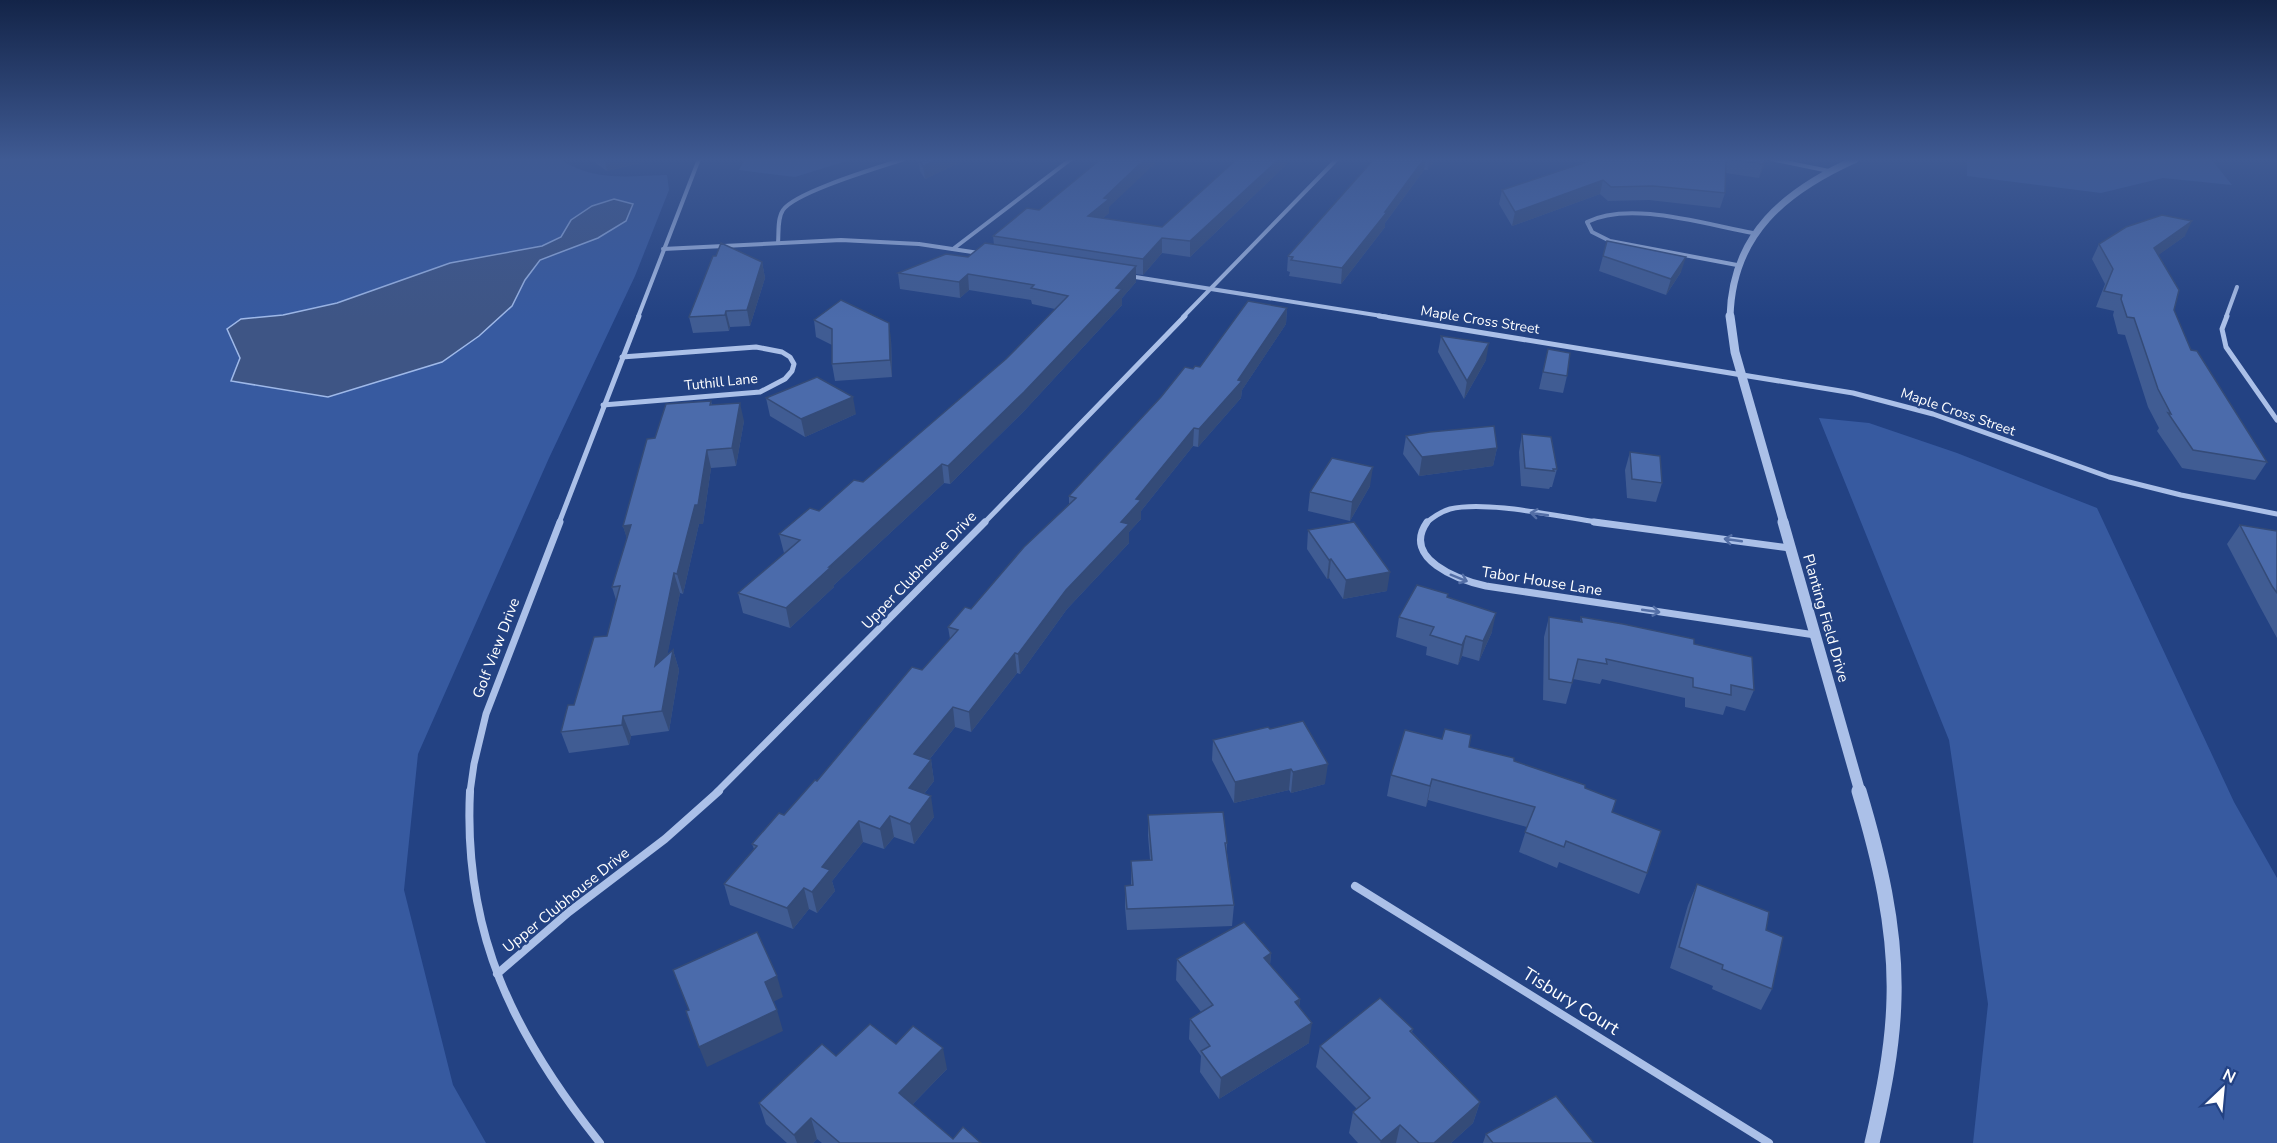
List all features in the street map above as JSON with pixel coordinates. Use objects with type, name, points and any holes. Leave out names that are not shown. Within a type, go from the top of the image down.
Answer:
[{"type":"street","name":"Golf View Drive","points":[[600,1143],[567,1105],[516,1022],[487,949],[473,890],[469,834],[471,780],[486,714],[678,212]]},
{"type":"street","points":[[778,243],[783,212]]},
{"type":"street","points":[[953,249],[1001,212]]},
{"type":"street","name":"Upper Clubhouse Drive","points":[[497,974],[569,912],[664,839],[722,788],[1285,212]]},
{"type":"street","name":"Planting Field Drive","points":[[1770,212],[1753,233],[1737,265],[1732,287],[1730,315],[1734,347],[1741,373],[1879,860],[1891,926],[1894,997],[1888,1073],[1872,1143]]},
{"type":"street","points":[[1737,265],[1610,241],[1591,232],[1587,227],[1587,222],[1600,215],[1637,214],[1753,233]]},
{"type":"street","points":[[663,249],[877,241],[988,254]]},
{"type":"street","name":"Maple Cross Street","points":[[1117,274],[1741,373],[1871,396],[1947,418],[2043,455],[2131,483],[2201,500],[2277,514]]},
{"type":"street","points":[[2237,287],[2222,329],[2226,347],[2277,420]]},
{"type":"street","name":"Tuthill Lane","points":[[603,405],[760,392],[786,379],[794,364],[790,357],[782,352],[756,347],[622,357]]},
{"type":"street","name":"Tabor House Lane","points":[[1791,548],[1484,507],[1446,510],[1432,517],[1423,526],[1419,537],[1422,549],[1431,561],[1445,572],[1464,581],[1815,635]]},
{"type":"street","name":"Tisbury Court","points":[[1355,886],[1769,1143]]},
{"type":"shaded area","points":[[0,212],[660,212],[635,276],[549,458],[418,754],[404,890],[453,1085],[486,1143],[0,1143]]},
{"type":"shaded area","points":[[582,212],[630,212],[626,221],[598,238],[540,260],[525,280],[512,306],[479,336],[442,362],[328,397],[231,381],[240,358],[227,329],[241,319],[283,315],[337,303],[450,263],[542,246],[561,237],[571,220]]},
{"type":"shaded area","points":[[1819,418],[1869,423],[1957,453],[2097,508],[2234,802],[2277,878],[2277,1143],[1973,1143],[1988,1004],[1949,740]]},
{"type":"building","points":[[1022,212],[1093,212],[1088,216],[1162,227],[1178,212],[1221,212],[1190,241],[1162,238],[1143,259],[993,236]]},
{"type":"building","points":[[1327,212],[1387,212],[1342,268],[1291,260],[1293,257],[1288,256]]},
{"type":"building","points":[[2162,215],[2192,221],[2154,248],[2179,290],[2174,310],[2191,350],[2197,351],[2267,462],[2193,450],[2168,413],[2171,414],[2158,389],[2134,318],[2127,317],[2121,299],[2122,295],[2104,291],[2113,269],[2099,244],[2126,227]]},
{"type":"building","points":[[1607,241],[1686,257],[1671,279],[1603,256]]},
{"type":"building","points":[[721,243],[762,262],[747,310],[726,311],[725,315],[689,317],[713,256],[716,256]]},
{"type":"building","points":[[985,243],[1136,266],[1116,288],[1122,289],[1024,392],[948,466],[942,464],[786,608],[738,593],[800,540],[779,534],[810,508],[819,511],[854,480],[863,482],[1006,359],[1068,296],[1031,288],[1034,285],[968,274],[959,282],[898,273],[946,254],[968,257]]},
{"type":"building","points":[[841,300],[889,323],[890,360],[832,364],[832,329],[814,320]]},
{"type":"building","points":[[1248,301],[1287,308],[1238,380],[1242,381],[1199,429],[1194,428],[1136,499],[1141,500],[1121,522],[1129,524],[1066,590],[1018,654],[1015,653],[969,712],[953,707],[914,754],[931,760],[909,788],[931,796],[910,824],[890,816],[880,829],[859,821],[822,867],[830,870],[812,892],[804,888],[787,908],[724,884],[757,846],[752,844],[779,813],[784,815],[815,780],[817,781],[912,667],[922,670],[958,630],[948,627],[965,607],[971,609],[1024,547],[1076,498],[1069,496],[1161,397],[1185,367],[1193,369],[1195,366],[1200,367]]},
{"type":"building","points":[[1441,336],[1489,343],[1467,381]]},
{"type":"building","points":[[1548,349],[1570,353],[1567,376],[1543,372]]},
{"type":"building","points":[[817,377],[853,397],[801,419],[766,398]]},
{"type":"building","points":[[711,401],[710,405],[740,403],[732,448],[707,450],[698,505],[695,505],[677,574],[674,573],[655,666],[673,650],[662,711],[623,716],[622,725],[561,732],[568,705],[574,705],[594,637],[607,636],[620,586],[612,587],[631,525],[623,526],[647,439],[655,438],[666,404]]},
{"type":"building","points":[[1494,426],[1497,448],[1422,457],[1406,436],[1430,432]]},
{"type":"building","points":[[1522,434],[1551,437],[1557,469],[1553,469],[1554,471],[1525,468]]},
{"type":"building","points":[[1630,452],[1660,456],[1662,483],[1632,479]]},
{"type":"building","points":[[1332,458],[1373,467],[1352,502],[1310,492]]},
{"type":"building","points":[[1354,522],[1390,572],[1346,580],[1308,530]]},
{"type":"building","points":[[2240,525],[2277,531],[2277,593],[2272,586]]},
{"type":"building","points":[[1417,585],[1448,594],[1447,597],[1496,613],[1483,641],[1466,636],[1462,645],[1430,635],[1434,627],[1399,617]]},
{"type":"building","points":[[1549,617],[1582,622],[1581,617],[1623,624],[1694,639],[1694,644],[1752,657],[1754,690],[1731,685],[1731,695],[1693,687],[1693,678],[1606,659],[1607,664],[1578,659],[1572,683],[1549,679]]},
{"type":"building","points":[[1303,721],[1328,764],[1293,772],[1291,769],[1235,782],[1213,740],[1268,727],[1270,729]]},
{"type":"building","points":[[1445,729],[1471,735],[1469,747],[1514,758],[1514,761],[1585,785],[1585,788],[1616,800],[1612,812],[1661,831],[1647,873],[1566,841],[1564,847],[1525,832],[1535,807],[1432,779],[1430,786],[1391,775],[1405,730],[1442,739]]},
{"type":"building","points":[[1223,812],[1234,905],[1127,909],[1125,886],[1133,885],[1131,861],[1152,860],[1148,815]]},
{"type":"building","points":[[1697,884],[1769,912],[1766,930],[1783,937],[1772,989],[1722,969],[1723,965],[1679,947]]},
{"type":"building","points":[[1244,922],[1271,953],[1264,958],[1300,999],[1295,1002],[1312,1023],[1221,1078],[1201,1051],[1210,1046],[1190,1019],[1213,1005],[1177,959]]},
{"type":"building","points":[[757,932],[777,976],[765,982],[777,1010],[699,1047],[686,1011],[689,1010],[673,970]]},
{"type":"building","points":[[1380,998],[1413,1029],[1410,1031],[1480,1102],[1434,1143],[1419,1143],[1400,1125],[1381,1141],[1353,1112],[1370,1098],[1320,1046]]},
{"type":"building","points":[[870,1024],[896,1044],[913,1026],[943,1048],[899,1093],[953,1139],[963,1127],[981,1143],[840,1143],[811,1118],[794,1135],[759,1103],[822,1044],[836,1056]]},
{"type":"building","points":[[1556,1096],[1594,1143],[1493,1143],[1486,1134]]}]
